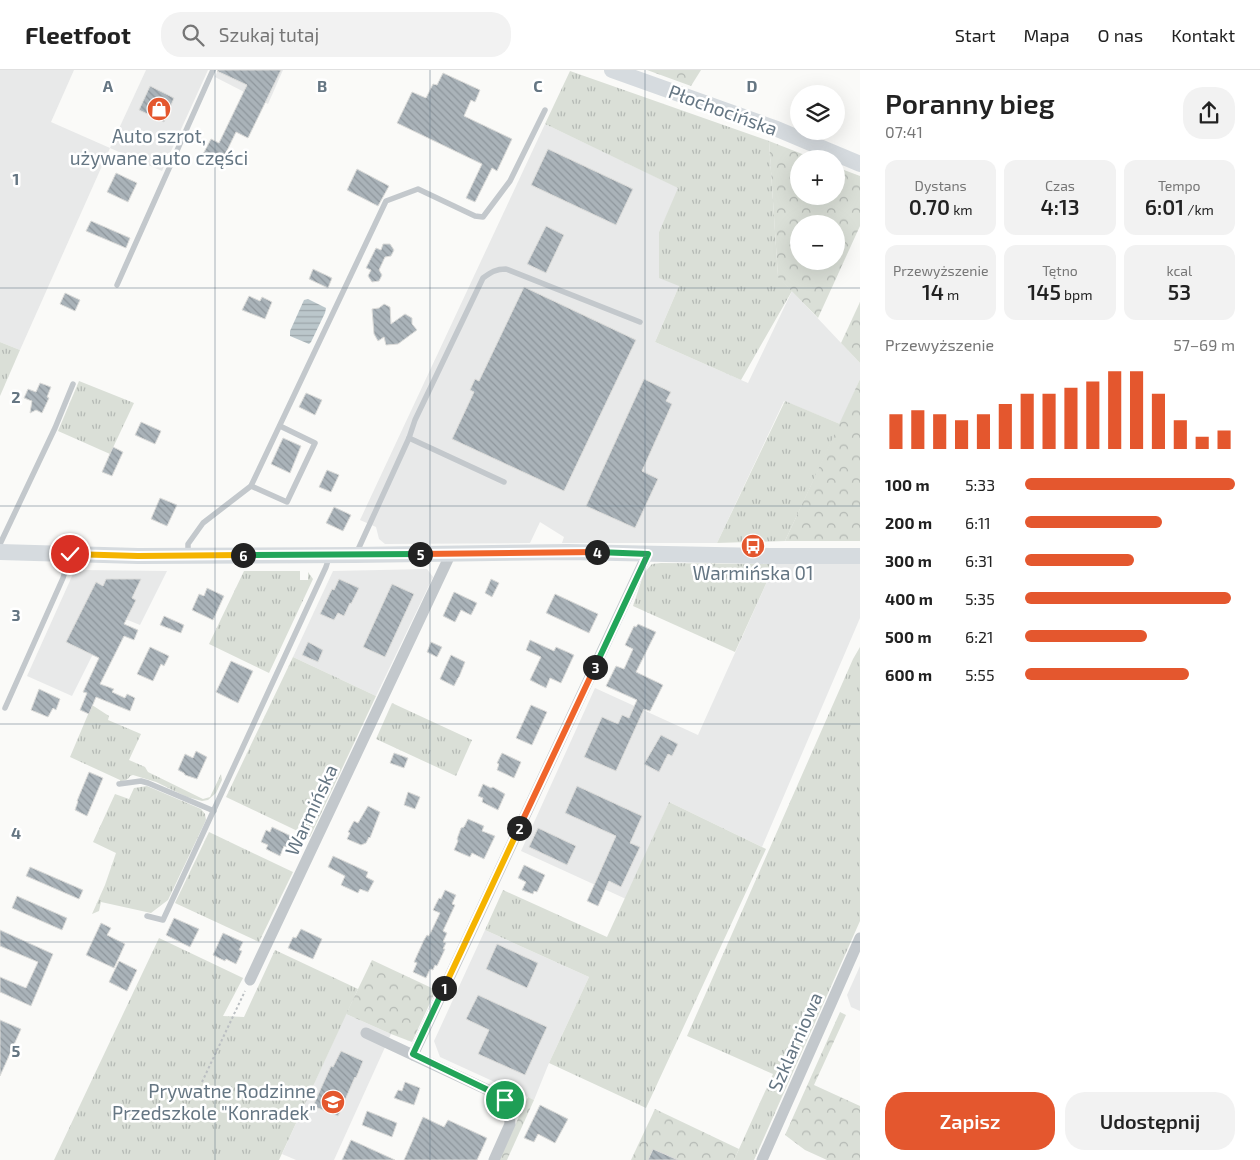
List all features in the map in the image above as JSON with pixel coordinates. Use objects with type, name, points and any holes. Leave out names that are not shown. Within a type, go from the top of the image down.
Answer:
[{"type":"street","name":"Płochocińska","points":[[612,70],[777,129],[860,164]]},
{"type":"street","points":[[0,552],[138,556],[568,552],[860,556]]},
{"type":"street","name":"Warmińska","points":[[250,980],[451,553]]},
{"type":"street","points":[[413,1054],[648,554]]},
{"type":"street","name":"Szklarniowa","points":[[762,1160],[860,938]]},
{"type":"street","points":[[366,1033],[490,1091],[505,1100],[509,1110],[510,1124],[494,1160]]},
{"type":"lane","points":[[117,285],[213,70]]},
{"type":"lane","points":[[188,555],[188,544],[204,523],[251,486],[386,201],[418,189],[475,216],[483,217],[510,181],[545,110]]},
{"type":"lane","points":[[355,555],[416,420],[484,278],[496,269],[506,269],[640,322]]},
{"type":"lane","points":[[0,544],[55,428],[73,384]]},
{"type":"lane","points":[[251,486],[287,502],[316,443],[280,426]]},
{"type":"lane","points":[[409,438],[504,482]]},
{"type":"lane","points":[[5,708],[63,578],[70,554]]},
{"type":"lane","points":[[147,916],[163,920],[326,567],[329,555]]},
{"type":"lane","points":[[119,784],[140,781],[148,782],[214,811]]},
{"type":"path","points":[[202,1082],[250,980]]},
{"type":"shaded area","points":[[0,70],[74,70],[51,122],[110,148],[20,350],[0,342]]},
{"type":"shaded area","name":"Auto szrot, używane auto części","points":[[146,70],[208,70],[162,171],[110,148]]},
{"type":"shaded area","points":[[218,70],[283,70],[268,104],[215,77]]},
{"type":"shaded area","points":[[545,124],[679,188],[659,232],[679,286],[655,342],[748,383],[792,291],[860,363],[860,379],[840,424],[784,401],[717,543],[562,543],[564,537],[540,522],[530,543],[385,544],[379,539],[376,527],[360,520]]},
{"type":"shaded area","points":[[308,299],[326,308],[309,344],[290,336],[290,331],[304,300]]},
{"type":"shaded area","points":[[775,564],[860,564],[860,618],[762,847],[669,802],[626,899],[521,851],[595,688],[698,735]]},
{"type":"shaded area","points":[[427,569],[433,577],[376,696],[293,657],[333,571]]},
{"type":"shaded area","points":[[81,570],[167,571],[140,625],[113,614],[72,696],[27,676],[73,574]]},
{"type":"shaded area","points":[[485,930],[589,977],[534,1100],[440,1057],[434,1041]]},
{"type":"shaded area","points":[[860,966],[860,1011],[851,1007],[847,995]]},
{"type":"shaded area","name":"Prywatne Rodzinne Przedszkole \"Konradek\"","points":[[346,1014],[391,1034],[334,1160],[296,1160],[282,1154]]},
{"type":"green space","points":[[647,70],[701,70],[691,86]]},
{"type":"green space","points":[[570,71],[769,141],[778,276],[792,291],[741,380],[655,342],[679,286],[659,278],[659,232],[678,188],[545,124]]},
{"type":"green space","points":[[769,141],[792,150],[790,150],[790,205],[845,205],[845,170],[860,176],[860,226],[845,259],[845,215],[790,215],[790,270],[840,270],[818,318],[778,277]]},
{"type":"green space","points":[[860,302],[860,363],[841,343]]},
{"type":"green space","points":[[0,342],[20,350],[0,396]]},
{"type":"green space","points":[[860,379],[860,541],[785,541]]},
{"type":"green space","points":[[79,381],[134,403],[110,454],[58,431]]},
{"type":"green space","points":[[785,401],[840,424],[785,541],[717,543]]},
{"type":"green space","points":[[652,564],[775,564],[735,652],[633,606],[644,573]]},
{"type":"green space","points":[[244,571],[300,571],[300,580],[308,580],[308,572],[313,579],[269,673],[209,644]]},
{"type":"green space","points":[[860,647],[860,921],[754,1160],[734,1160],[773,1074],[687,1036],[853,659]]},
{"type":"green space","points":[[293,657],[376,696],[310,837],[226,797]]},
{"type":"green space","points":[[392,703],[472,740],[456,776],[376,739]]},
{"type":"green space","points":[[92,705],[109,716],[108,720],[141,734],[129,760],[145,767],[148,772],[203,799],[210,797],[221,774],[222,780],[216,793],[208,800],[202,801],[187,797],[156,782],[133,775],[126,780],[120,781],[70,757]]},
{"type":"green space","points":[[147,786],[201,809],[205,814],[206,820],[168,900],[151,913],[101,902],[99,911],[92,914],[116,853],[93,842],[115,794],[129,799],[134,788]]},
{"type":"green space","points":[[669,802],[766,849],[646,1108],[549,1063],[589,977],[485,930],[503,890],[607,937]]},
{"type":"green space","points":[[209,832],[293,872],[259,942],[175,903]]},
{"type":"green space","points":[[159,938],[243,978],[223,1016],[244,1017],[275,950],[358,989],[279,1160],[54,1160]]},
{"type":"green space","points":[[372,960],[436,990],[412,1042],[346,1014]]},
{"type":"green space","points":[[840,1012],[846,1015],[814,1085],[860,1106],[860,1160],[827,1160],[805,1150],[785,1135]]},
{"type":"green space","points":[[528,1097],[534,1100],[507,1160],[499,1160]]},
{"type":"green space","points":[[655,1109],[739,1149],[734,1160],[631,1160]]},
{"type":"building","points":[[218,70],[281,70],[248,138],[236,132],[220,165],[202,156],[211,139],[219,143],[247,85]]},
{"type":"building","points":[[443,73],[480,90],[475,102],[471,100],[464,116],[512,139],[497,171],[492,168],[475,202],[466,198],[482,164],[397,123],[412,92],[426,98],[433,84],[437,85]]},
{"type":"building","points":[[150,86],[174,98],[164,122],[139,110]]},
{"type":"building","points":[[548,149],[633,189],[616,225],[531,185]]},
{"type":"building","points":[[357,169],[389,186],[378,206],[347,190]]},
{"type":"building","points":[[116,173],[137,183],[128,202],[107,192]]},
{"type":"building","points":[[91,221],[130,238],[126,248],[86,231]]},
{"type":"building","points":[[546,226],[564,235],[546,273],[527,264]]},
{"type":"building","points":[[383,244],[390,244],[394,250],[391,256],[385,257],[379,270],[382,275],[379,281],[372,282],[368,276],[371,270],[366,268],[376,248],[381,250]]},
{"type":"building","points":[[313,269],[332,278],[328,288],[309,279]]},
{"type":"building","points":[[524,287],[636,340],[564,491],[452,439],[474,392],[470,390],[475,379],[479,381]]},
{"type":"building","points":[[65,293],[80,300],[75,311],[60,304]]},
{"type":"building","points":[[249,296],[260,301],[262,297],[272,302],[265,319],[242,310]]},
{"type":"building","points":[[384,304],[390,307],[391,324],[405,314],[412,318],[412,324],[417,330],[398,344],[386,345],[384,337],[378,341],[374,334],[372,309],[379,308]]},
{"type":"building","points":[[644,379],[671,392],[666,401],[672,404],[642,471],[658,479],[635,528],[586,506]]},
{"type":"building","points":[[40,383],[51,387],[47,397],[49,398],[42,413],[36,410],[30,413],[32,401],[24,398],[28,389],[36,392]]},
{"type":"building","points":[[306,393],[322,400],[315,415],[299,407]]},
{"type":"building","points":[[141,422],[161,431],[155,444],[135,435]]},
{"type":"building","points":[[283,438],[301,446],[290,473],[271,464]]},
{"type":"building","points":[[113,447],[123,452],[112,476],[102,472]]},
{"type":"building","points":[[327,470],[339,475],[331,492],[319,487]]},
{"type":"building","points":[[160,498],[177,505],[167,526],[151,519]]},
{"type":"building","points":[[334,507],[351,515],[343,531],[326,523]]},
{"type":"building","points":[[106,579],[141,579],[132,598],[136,600],[124,624],[138,630],[134,640],[124,636],[100,684],[114,689],[112,692],[125,698],[127,694],[135,698],[130,711],[96,697],[89,714],[80,710],[87,693],[83,692],[99,658],[66,642],[96,582],[103,586]]},
{"type":"building","points":[[339,579],[359,588],[344,616],[338,613],[334,620],[320,614]]},
{"type":"building","points":[[491,579],[499,583],[492,597],[485,593]]},
{"type":"building","points":[[392,584],[414,594],[385,657],[363,647]]},
{"type":"building","points":[[207,588],[224,596],[213,620],[192,610],[199,594],[204,596]]},
{"type":"building","points":[[454,592],[477,603],[471,615],[461,610],[455,622],[443,616]]},
{"type":"building","points":[[555,594],[598,614],[589,633],[546,613]]},
{"type":"building","points":[[164,616],[184,625],[181,633],[160,625]]},
{"type":"building","points":[[638,624],[656,632],[636,672],[663,685],[650,711],[644,709],[616,771],[584,757],[602,717],[618,724],[622,715],[629,718],[637,700],[606,686],[616,666],[624,669],[633,649],[625,645],[634,626],[636,627]]},
{"type":"building","points":[[530,640],[554,651],[556,647],[574,655],[561,683],[550,678],[546,688],[530,680],[541,657],[526,650]]},
{"type":"building","points":[[308,642],[323,650],[318,662],[302,655]]},
{"type":"building","points":[[431,642],[442,647],[437,657],[427,652]]},
{"type":"building","points":[[150,647],[169,656],[164,666],[161,664],[153,681],[137,674]]},
{"type":"building","points":[[451,655],[465,662],[454,686],[440,679]]},
{"type":"building","points":[[231,661],[253,671],[238,703],[216,692]]},
{"type":"building","points":[[39,689],[60,699],[56,710],[53,708],[48,717],[31,710]]},
{"type":"building","points":[[531,705],[547,712],[532,745],[516,738]]},
{"type":"building","points":[[661,735],[678,744],[672,756],[668,754],[659,772],[644,764]]},
{"type":"building","points":[[196,751],[207,757],[197,779],[185,775],[178,770],[185,754],[193,758]]},
{"type":"building","points":[[394,753],[408,758],[404,768],[390,763]]},
{"type":"building","points":[[502,753],[521,762],[514,778],[497,770],[499,764],[497,763]]},
{"type":"building","points":[[89,772],[103,778],[87,816],[75,810]]},
{"type":"building","points":[[483,784],[505,794],[498,810],[482,802],[483,798],[478,796]]},
{"type":"building","points":[[577,786],[642,816],[630,843],[640,847],[621,887],[609,881],[598,906],[587,901],[616,836],[565,813]]},
{"type":"building","points":[[408,792],[420,797],[415,809],[404,805]]},
{"type":"building","points":[[368,806],[380,812],[370,838],[361,845],[347,839],[350,833],[348,832],[354,821],[358,823]]},
{"type":"building","points":[[468,819],[484,826],[482,831],[495,836],[484,859],[472,853],[470,857],[454,850],[461,828],[464,827]]},
{"type":"building","points":[[272,827],[293,837],[288,848],[284,846],[280,856],[266,849],[268,845],[261,842],[266,830],[270,832]]},
{"type":"building","points":[[538,828],[576,846],[567,865],[529,847]]},
{"type":"building","points":[[333,856],[368,872],[366,877],[374,881],[368,892],[360,889],[358,893],[341,885],[345,876],[328,867]]},
{"type":"building","points":[[524,865],[545,875],[537,892],[534,891],[533,894],[522,890],[526,882],[518,878]]},
{"type":"building","points":[[30,867],[83,890],[79,899],[26,876]]},
{"type":"building","points":[[445,890],[456,895],[452,904],[455,905],[443,931],[447,933],[443,942],[446,943],[443,949],[445,949],[437,966],[435,965],[433,970],[430,969],[426,978],[413,972],[417,963],[414,962],[440,913],[433,910]]},
{"type":"building","points":[[17,896],[67,918],[62,930],[12,908]]},
{"type":"building","points":[[174,918],[199,929],[190,947],[166,935]]},
{"type":"building","points":[[101,923],[111,928],[107,935],[125,944],[114,968],[86,955]]},
{"type":"building","points":[[301,929],[322,939],[313,959],[288,948],[293,937],[296,938]]},
{"type":"building","points":[[0,930],[53,954],[31,1006],[0,992],[0,977],[26,988],[38,962],[0,946]]},
{"type":"building","points":[[223,933],[243,942],[239,950],[242,951],[236,964],[213,955]]},
{"type":"building","points":[[497,944],[538,963],[527,988],[486,969]]},
{"type":"building","points":[[119,961],[137,970],[127,991],[109,982]]},
{"type":"building","points":[[478,995],[547,1027],[525,1075],[478,1054],[489,1030],[466,1019]]},
{"type":"building","points":[[0,1020],[21,1029],[0,1076]]},
{"type":"building","points":[[341,1051],[363,1061],[338,1116],[313,1106],[331,1066],[333,1067]]},
{"type":"building","points":[[405,1082],[420,1088],[414,1105],[394,1098],[398,1090],[402,1091]]},
{"type":"building","points":[[540,1105],[568,1119],[555,1143],[538,1134],[534,1142],[524,1138]]},
{"type":"building","points":[[367,1111],[397,1123],[392,1137],[362,1125]]},
{"type":"building","points":[[423,1117],[444,1127],[448,1120],[487,1138],[477,1160],[404,1160]]},
{"type":"building","points":[[351,1140],[360,1144],[395,1160],[342,1160]]},
{"type":"building","points":[[653,1149],[678,1160],[648,1160]]},
{"type":"place","name":"Auto szrot, używane auto części","points":[[159,109]]},
{"type":"place","name":"Warmińska 01","points":[[753,546]]},
{"type":"place","name":"Prywatne Rodzinne Przedszkole \"Konradek\"","points":[[333,1102]]},
{"type":"route","points":[[70,554],[150,556],[568,552],[648,554],[413,1054],[505,1100]]}]
